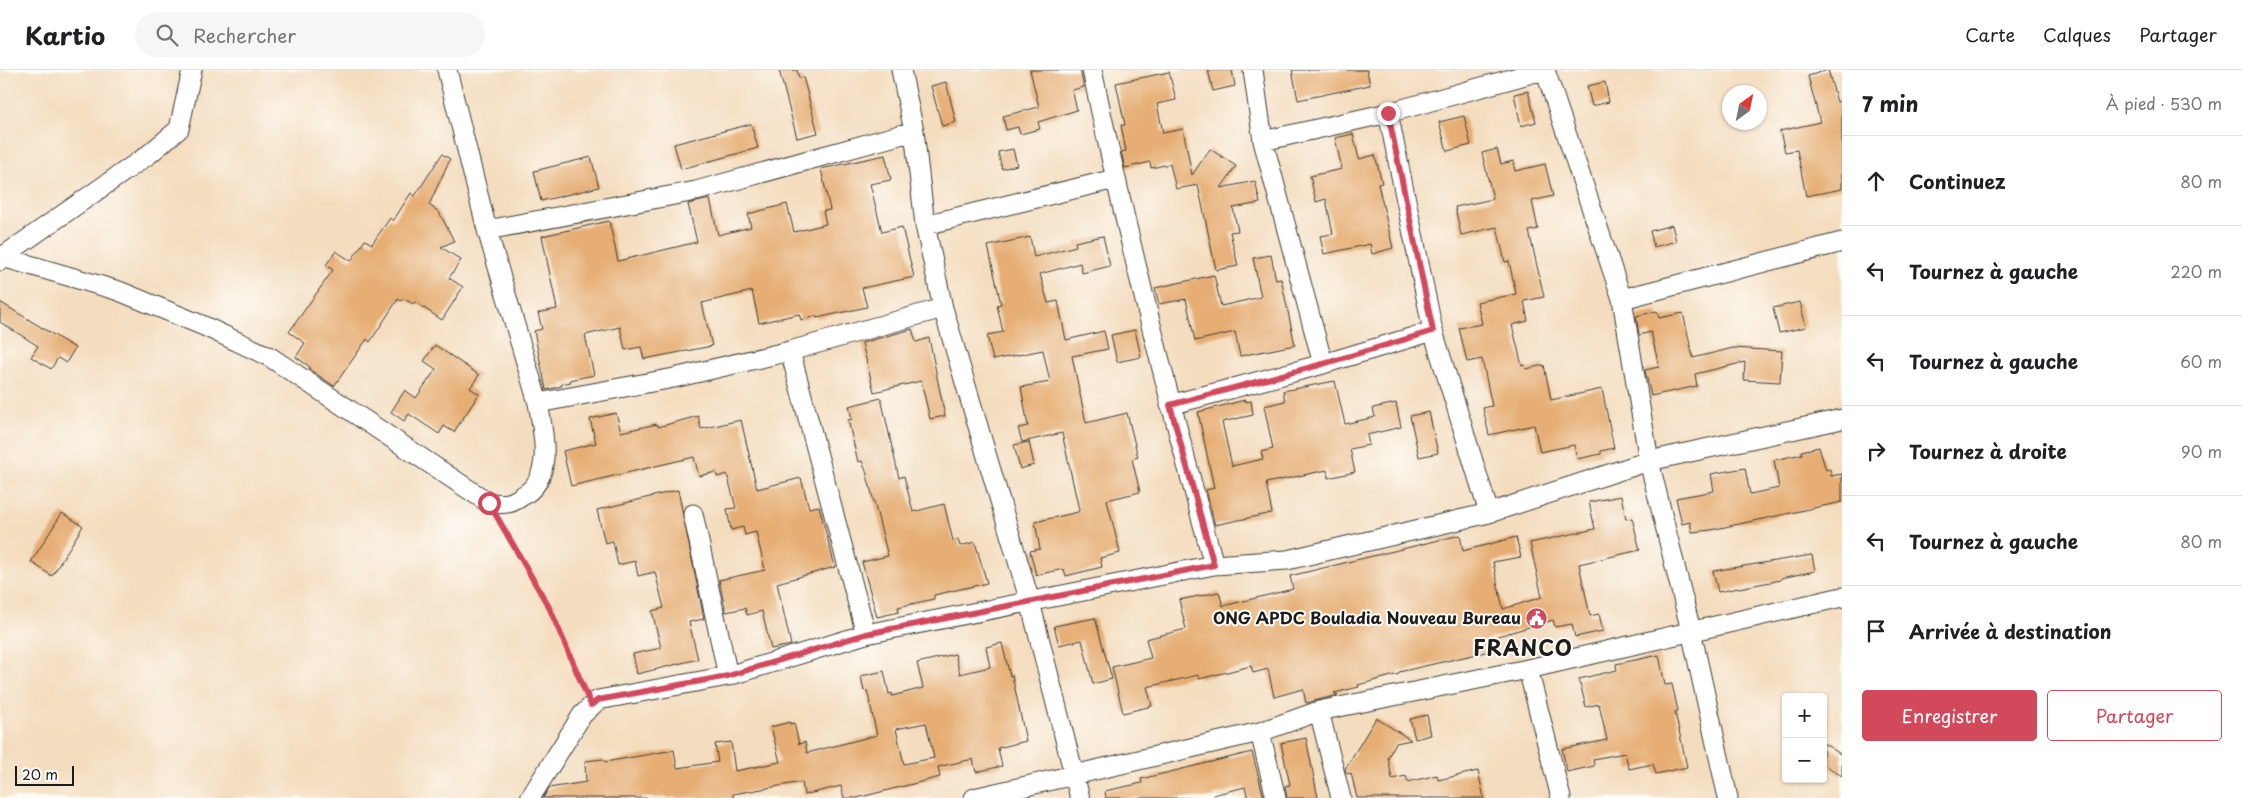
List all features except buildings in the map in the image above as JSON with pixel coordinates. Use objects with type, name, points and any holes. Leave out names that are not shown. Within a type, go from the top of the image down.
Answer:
[{"type":"street","points":[[1,259],[148,155],[179,129],[192,70]]},
{"type":"street","points":[[1,259],[119,291],[204,326],[270,357],[489,503],[510,503],[526,494],[538,481],[544,459],[543,431],[538,403],[487,230],[447,70]]},
{"type":"street","points":[[901,70],[914,131],[926,225],[943,308],[1030,602],[1080,798]]},
{"type":"street","points":[[1092,70],[1115,179],[1170,405],[1214,565]]},
{"type":"street","points":[[1253,70],[1263,141],[1323,364]]},
{"type":"street","points":[[1263,141],[1388,113],[1544,70],[1622,299],[1649,461],[1691,631],[1728,798]]},
{"type":"street","points":[[1388,113],[1433,331],[1489,513]]},
{"type":"street","points":[[487,230],[696,191],[914,131]]},
{"type":"street","points":[[926,225],[1115,179]]},
{"type":"street","points":[[1622,299],[1842,242]]},
{"type":"street","points":[[538,403],[674,378],[790,351],[943,308]]},
{"type":"street","points":[[1170,405],[1323,364],[1433,331]]},
{"type":"street","points":[[790,351],[866,634]]},
{"type":"street","points":[[530,798],[582,715],[598,700],[728,676],[866,634],[1214,565],[1287,560],[1489,513],[1649,461],[1842,420]]},
{"type":"street","points":[[693,514],[728,676]]},
{"type":"street","points":[[974,798],[1260,732],[1319,711],[1528,669],[1842,598]]},
{"type":"street","points":[[1528,669],[1561,798]]},
{"type":"street","points":[[1319,711],[1341,798]]},
{"type":"street","points":[[1260,732],[1276,798]]},
{"type":"path","points":[[489,503],[550,609],[591,705]]},
{"type":"place","name":"ONG APDC Bouladia Nouveau Bureau","points":[[1537,618]]},
{"type":"district","name":"FRANCO","points":[[1523,649]]},
{"type":"route","points":[[489,503],[550,609],[591,705],[598,700],[728,676],[866,634],[1214,565],[1170,405],[1323,364],[1433,331],[1388,113]]}]
